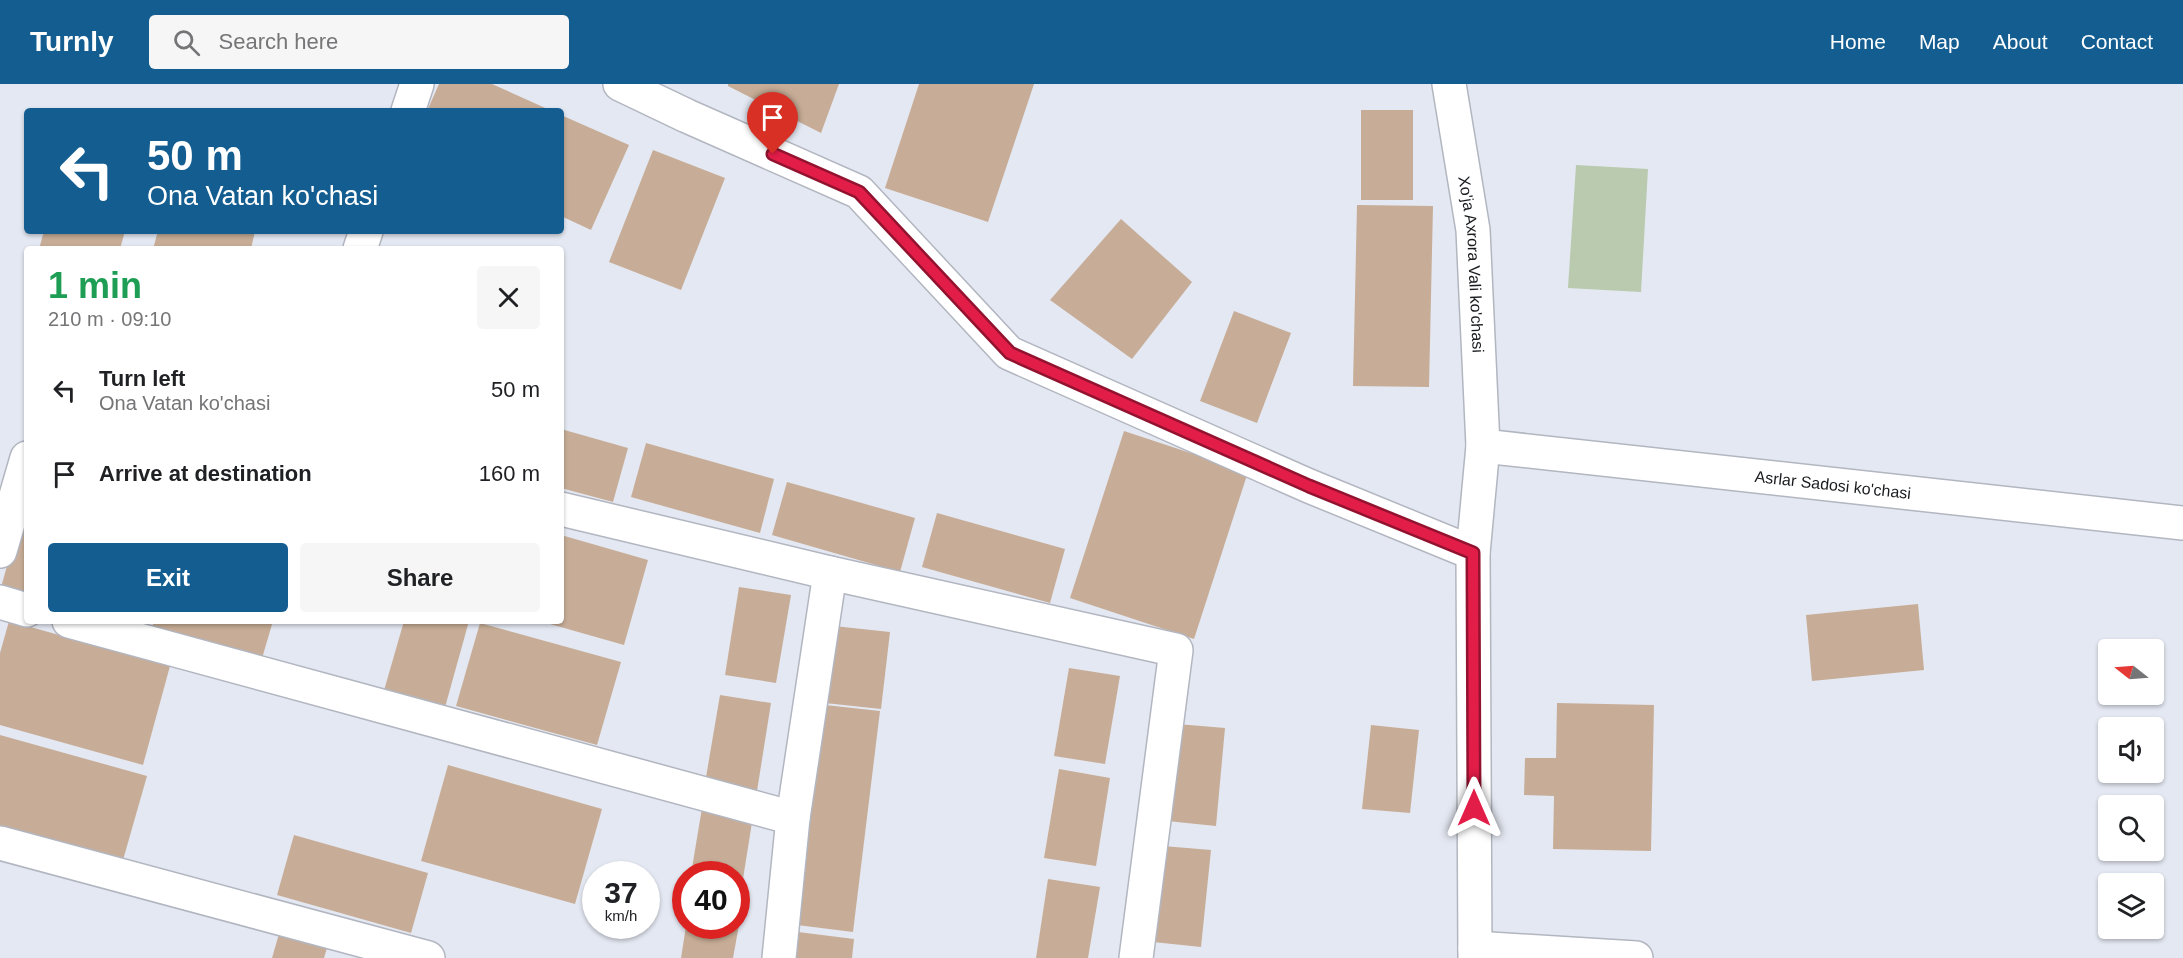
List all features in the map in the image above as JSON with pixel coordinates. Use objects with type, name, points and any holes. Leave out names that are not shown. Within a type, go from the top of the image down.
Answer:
[{"type":"street","points":[[409,108],[417,84]]},
{"type":"street","points":[[620,84],[859,192],[1010,353],[1309,486],[1473,553]]},
{"type":"street","name":"Xo'ja Axrora Vali ko'chasi","points":[[1449,84],[1473,230],[1483,446],[1473,553],[1475,953]]},
{"type":"street","name":"Asrlar Sadosi ko'chasi","points":[[1483,446],[2183,523]]},
{"type":"street","points":[[0,551],[24,469]]},
{"type":"street","points":[[564,509],[830,573],[1176,650],[1136,958]]},
{"type":"street","points":[[779,958],[793,818],[830,573]]},
{"type":"street","points":[[0,602],[24,609]]},
{"type":"street","points":[[80,624],[793,818]]},
{"type":"street","points":[[0,843],[428,958]]},
{"type":"street","points":[[1475,953],[1636,958]]},
{"type":"green space","points":[[1576,165],[1648,169],[1641,292],[1568,288]]},
{"type":"building","points":[[439,84],[492,84],[545,108],[428,108]]},
{"type":"building","points":[[728,84],[839,84],[821,133]]},
{"type":"building","points":[[919,84],[1034,84],[988,222],[885,188]]},
{"type":"building","points":[[1361,110],[1413,110],[1413,200],[1361,200]]},
{"type":"building","points":[[564,116],[629,145],[591,230],[564,217]]},
{"type":"building","points":[[653,150],[725,178],[681,290],[609,262]]},
{"type":"building","points":[[1357,205],[1433,206],[1429,387],[1353,386]]},
{"type":"building","points":[[1121,219],[1192,282],[1132,359],[1050,300]]},
{"type":"building","points":[[43,234],[124,234],[121,246],[40,246]]},
{"type":"building","points":[[157,234],[254,234],[252,246],[154,246]]},
{"type":"building","points":[[1234,311],[1291,333],[1257,423],[1200,401]]},
{"type":"building","points":[[564,430],[628,448],[613,502],[564,489]]},
{"type":"building","points":[[1124,431],[1248,472],[1194,639],[1070,598]]},
{"type":"building","points":[[646,443],[774,479],[760,533],[631,497]]},
{"type":"building","points":[[787,482],[915,518],[900,572],[772,535]]},
{"type":"building","points":[[24,505],[24,602],[0,591]]},
{"type":"building","points":[[937,513],[1065,549],[1050,603],[922,567]]},
{"type":"building","points":[[564,536],[648,560],[624,645],[550,624],[564,624]]},
{"type":"building","points":[[739,587],[791,595],[776,683],[725,675]]},
{"type":"building","points":[[1918,604],[1924,670],[1812,681],[1806,615]]},
{"type":"building","points":[[9,621],[170,666],[143,765],[0,725],[0,653]]},
{"type":"building","points":[[153,624],[272,624],[260,665],[150,634]]},
{"type":"building","points":[[403,624],[468,624],[444,711],[383,694]]},
{"type":"building","points":[[480,624],[621,662],[597,745],[456,706]]},
{"type":"building","points":[[834,626],[890,632],[881,709],[825,703]]},
{"type":"building","points":[[1069,668],[1120,676],[1105,764],[1054,756]]},
{"type":"building","points":[[720,695],[771,703],[757,791],[705,783]]},
{"type":"building","points":[[1557,703],[1654,705],[1651,851],[1553,849],[1554,796],[1524,795],[1525,758],[1556,758]]},
{"type":"building","points":[[825,705],[880,711],[853,932],[797,925]]},
{"type":"building","points":[[1177,724],[1225,728],[1216,826],[1167,821]]},
{"type":"building","points":[[1371,725],[1419,730],[1410,813],[1362,809]]},
{"type":"building","points":[[0,735],[147,776],[121,867],[0,833]]},
{"type":"building","points":[[448,765],[602,809],[587,861],[582,861],[582,879],[575,904],[421,861]]},
{"type":"building","points":[[1059,769],[1110,778],[1096,866],[1044,858]]},
{"type":"building","points":[[702,808],[753,816],[746,861],[693,861]]},
{"type":"building","points":[[294,835],[428,873],[411,933],[277,895]]},
{"type":"building","points":[[1163,846],[1211,850],[1201,947],[1153,942]]},
{"type":"building","points":[[1048,879],[1100,887],[1088,958],[1036,958]]},
{"type":"building","points":[[798,932],[854,939],[852,958],[795,958]]},
{"type":"building","points":[[279,934],[327,948],[324,958],[272,958]]},
{"type":"building","points":[[684,939],[736,939],[733,958],[681,958]]},
{"type":"route","points":[[773,154],[859,192],[1010,353],[1309,486],[1473,553],[1474,808]]}]
